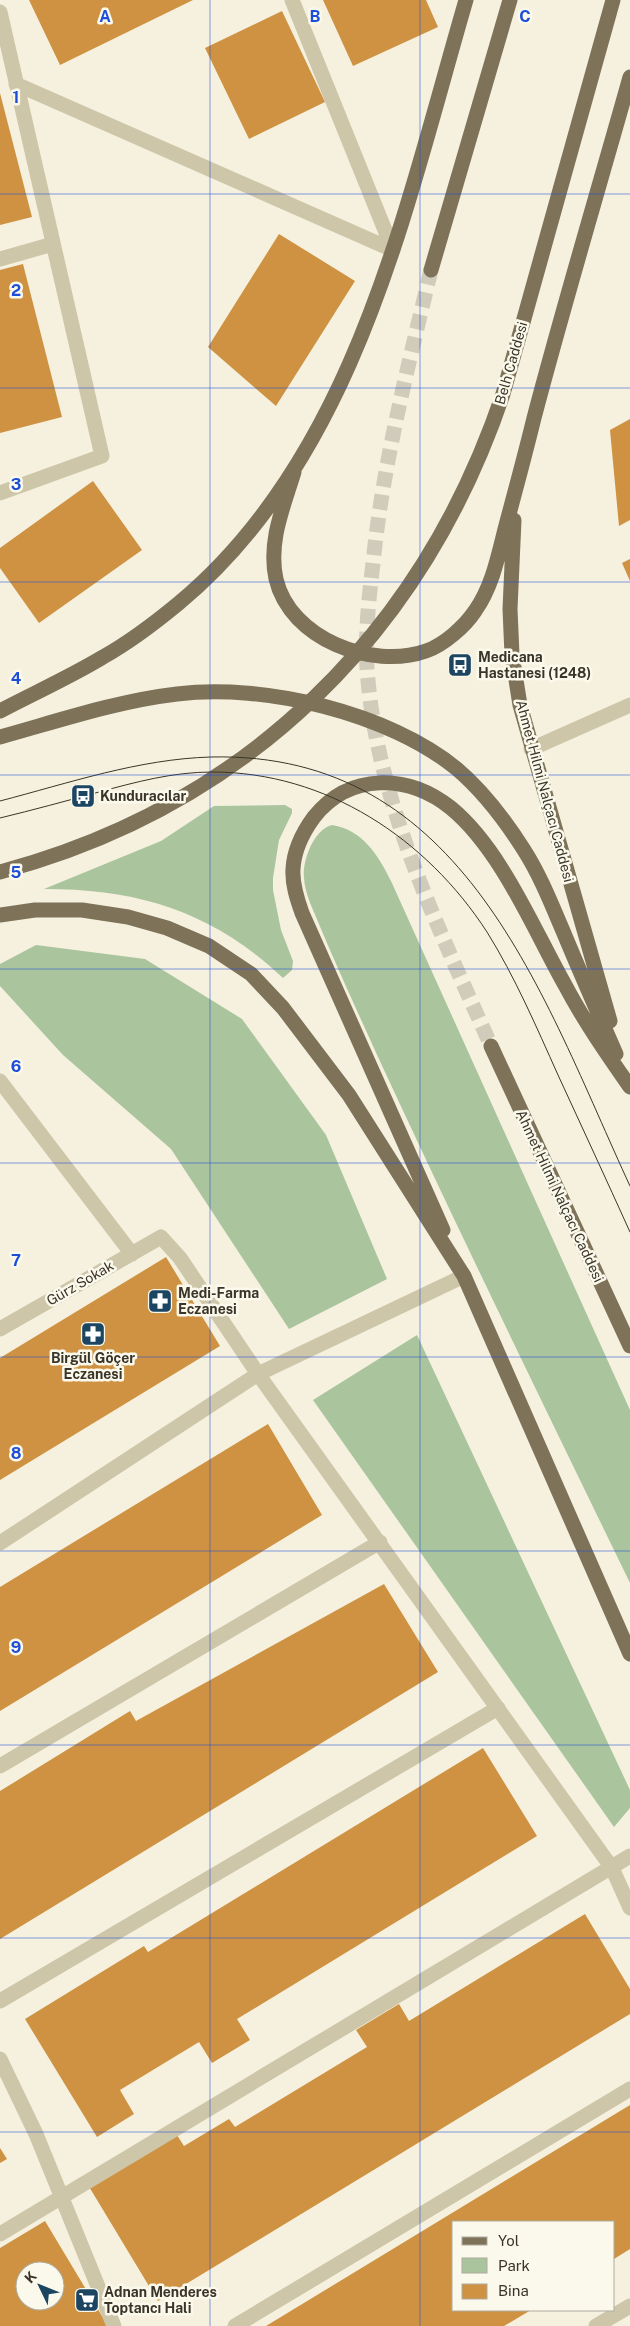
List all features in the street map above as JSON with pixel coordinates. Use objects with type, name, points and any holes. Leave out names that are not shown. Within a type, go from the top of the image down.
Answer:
[{"type":"main road","points":[[0,711],[104,657],[180,602],[248,535],[294,472],[349,365],[376,300],[393,250],[466,0]]},
{"type":"main road","points":[[431,270],[510,0]]},
{"type":"main road","name":"Belh Caddesi","points":[[0,872],[37,862],[86,844],[134,823],[181,799],[262,744],[293,719],[326,687],[351,660],[401,598],[444,530],[477,463],[503,394],[613,0]]},
{"type":"main road","points":[[294,472],[273,543],[277,582],[294,612],[323,639],[341,648],[384,656],[426,651],[445,641],[476,611],[492,576],[550,360],[630,77]]},
{"type":"main road","name":"Ahmet Hilmi Nalçacı Caddesi","points":[[516,486],[511,568],[511,627],[520,705],[531,749],[630,1087]]},
{"type":"main road","points":[[0,737],[139,700],[178,694],[256,693],[332,709],[401,734],[430,750],[457,769],[487,798],[526,852],[541,881],[630,1087]]},
{"type":"main road","points":[[630,1087],[565,987],[502,870],[485,846],[452,809],[437,798],[417,788],[402,784],[379,783],[355,786],[320,810],[307,826],[297,847],[293,869],[295,892],[302,913],[630,1654]]},
{"type":"main road","points":[[0,915],[35,910],[82,910],[128,917],[167,928],[209,946],[251,974],[288,1015],[349,1095],[464,1276]]},
{"type":"main road","name":"Ahmet Hilmi Nalçacı Caddesi","points":[[491,1046],[630,1346]]},
{"type":"street","points":[[292,0],[393,250]]},
{"type":"street","points":[[0,12],[102,456],[0,493]]},
{"type":"street","points":[[16,84],[393,250]]},
{"type":"street","points":[[0,259],[53,244]]},
{"type":"street","points":[[531,749],[630,705]]},
{"type":"street","points":[[0,1081],[132,1254]]},
{"type":"street","name":"Gürz Sokak","points":[[0,1329],[161,1237],[180,1258],[258,1374]]},
{"type":"street","points":[[0,1543],[258,1374],[464,1276]]},
{"type":"street","points":[[258,1374],[612,1868],[630,1908]]},
{"type":"street","points":[[0,1766],[380,1542]]},
{"type":"street","points":[[0,2001],[498,1708]]},
{"type":"street","points":[[0,2234],[630,1856]]},
{"type":"street","points":[[0,2058],[36,2134],[114,2326]]},
{"type":"street","points":[[235,2326],[630,2089]]},
{"type":"street","points":[[596,2326],[630,2306]]},
{"type":"green space","points":[[285,805],[292,809],[292,813],[279,840],[273,878],[273,890],[281,930],[293,961],[292,970],[283,978],[257,955],[230,936],[202,921],[173,909],[143,900],[112,894],[79,890],[44,889],[161,841],[214,806]]},
{"type":"green space","points":[[332,825],[352,832],[361,838],[375,853],[391,881],[630,1410],[630,1583],[409,1123],[349,993],[311,904],[304,878],[307,855],[320,833]]},
{"type":"green space","points":[[36,945],[145,959],[242,1019],[326,1135],[387,1279],[289,1329],[171,1149],[63,1055],[0,986],[0,964]]},
{"type":"green space","points":[[417,1335],[630,1790],[630,1808],[614,1827],[313,1400]]},
{"type":"building","points":[[29,0],[193,0],[60,65]]},
{"type":"building","points":[[323,0],[426,0],[438,27],[353,66]]},
{"type":"building","points":[[282,11],[325,102],[249,139],[205,48]]},
{"type":"building","points":[[0,93],[32,217],[0,225]]},
{"type":"building","points":[[279,234],[355,281],[276,406],[208,347]]},
{"type":"building","points":[[23,264],[62,417],[0,433],[0,270]]},
{"type":"building","points":[[630,419],[630,520],[619,526],[610,430]]},
{"type":"building","points":[[93,481],[142,550],[39,623],[0,568],[0,548]]},
{"type":"building","points":[[630,559],[630,581],[622,563]]},
{"type":"building","points":[[166,1257],[220,1346],[0,1480],[0,1358]]},
{"type":"building","points":[[268,1424],[322,1515],[0,1711],[0,1587]]},
{"type":"building","points":[[384,1584],[438,1672],[0,1939],[0,1791],[130,1711],[136,1721]]},
{"type":"building","points":[[483,1748],[537,1836],[237,2019],[250,2040],[212,2063],[199,2042],[120,2090],[134,2114],[97,2137],[25,2019],[144,1946],[148,1952]]},
{"type":"building","points":[[585,1914],[630,1989],[630,2014],[158,2301],[88,2185],[175,2132],[184,2146],[229,2119],[235,2127],[367,2047],[356,2030],[399,2004],[409,2021]]},
{"type":"building","points":[[630,2105],[630,2249],[615,2258],[615,2221],[452,2221],[452,2311],[529,2311],[504,2326],[266,2326]]},
{"type":"building","points":[[0,2148],[7,2159],[0,2163]]},
{"type":"building","points":[[45,2221],[108,2326],[0,2326],[0,2248]]},
{"type":"tunnel","points":[[431,270],[397,415],[377,526],[369,602],[367,668],[373,718],[383,767],[396,815],[431,909],[491,1046]]},
{"type":"tram line","points":[[0,801],[131,767],[157,762],[211,757],[298,766],[371,795],[432,840],[483,898],[526,965],[563,1038],[630,1186]]},
{"type":"tram line","points":[[0,818],[141,781],[197,772],[254,775],[294,784],[333,798],[369,817],[403,840],[434,867],[462,898],[487,932],[525,1002],[630,1232]]},
{"type":"place","name":"Medicana Hastanesi (1248)","points":[[460,665]]},
{"type":"place","name":"Kunduracılar","points":[[83,796]]},
{"type":"place","name":"Medi-Farma Eczanesi","points":[[160,1301]]},
{"type":"place","name":"Birgül Göçer Eczanesi","points":[[93,1334]]},
{"type":"place","name":"Adnan Menderes Toptancı Hali","points":[[87,2300]]}]
